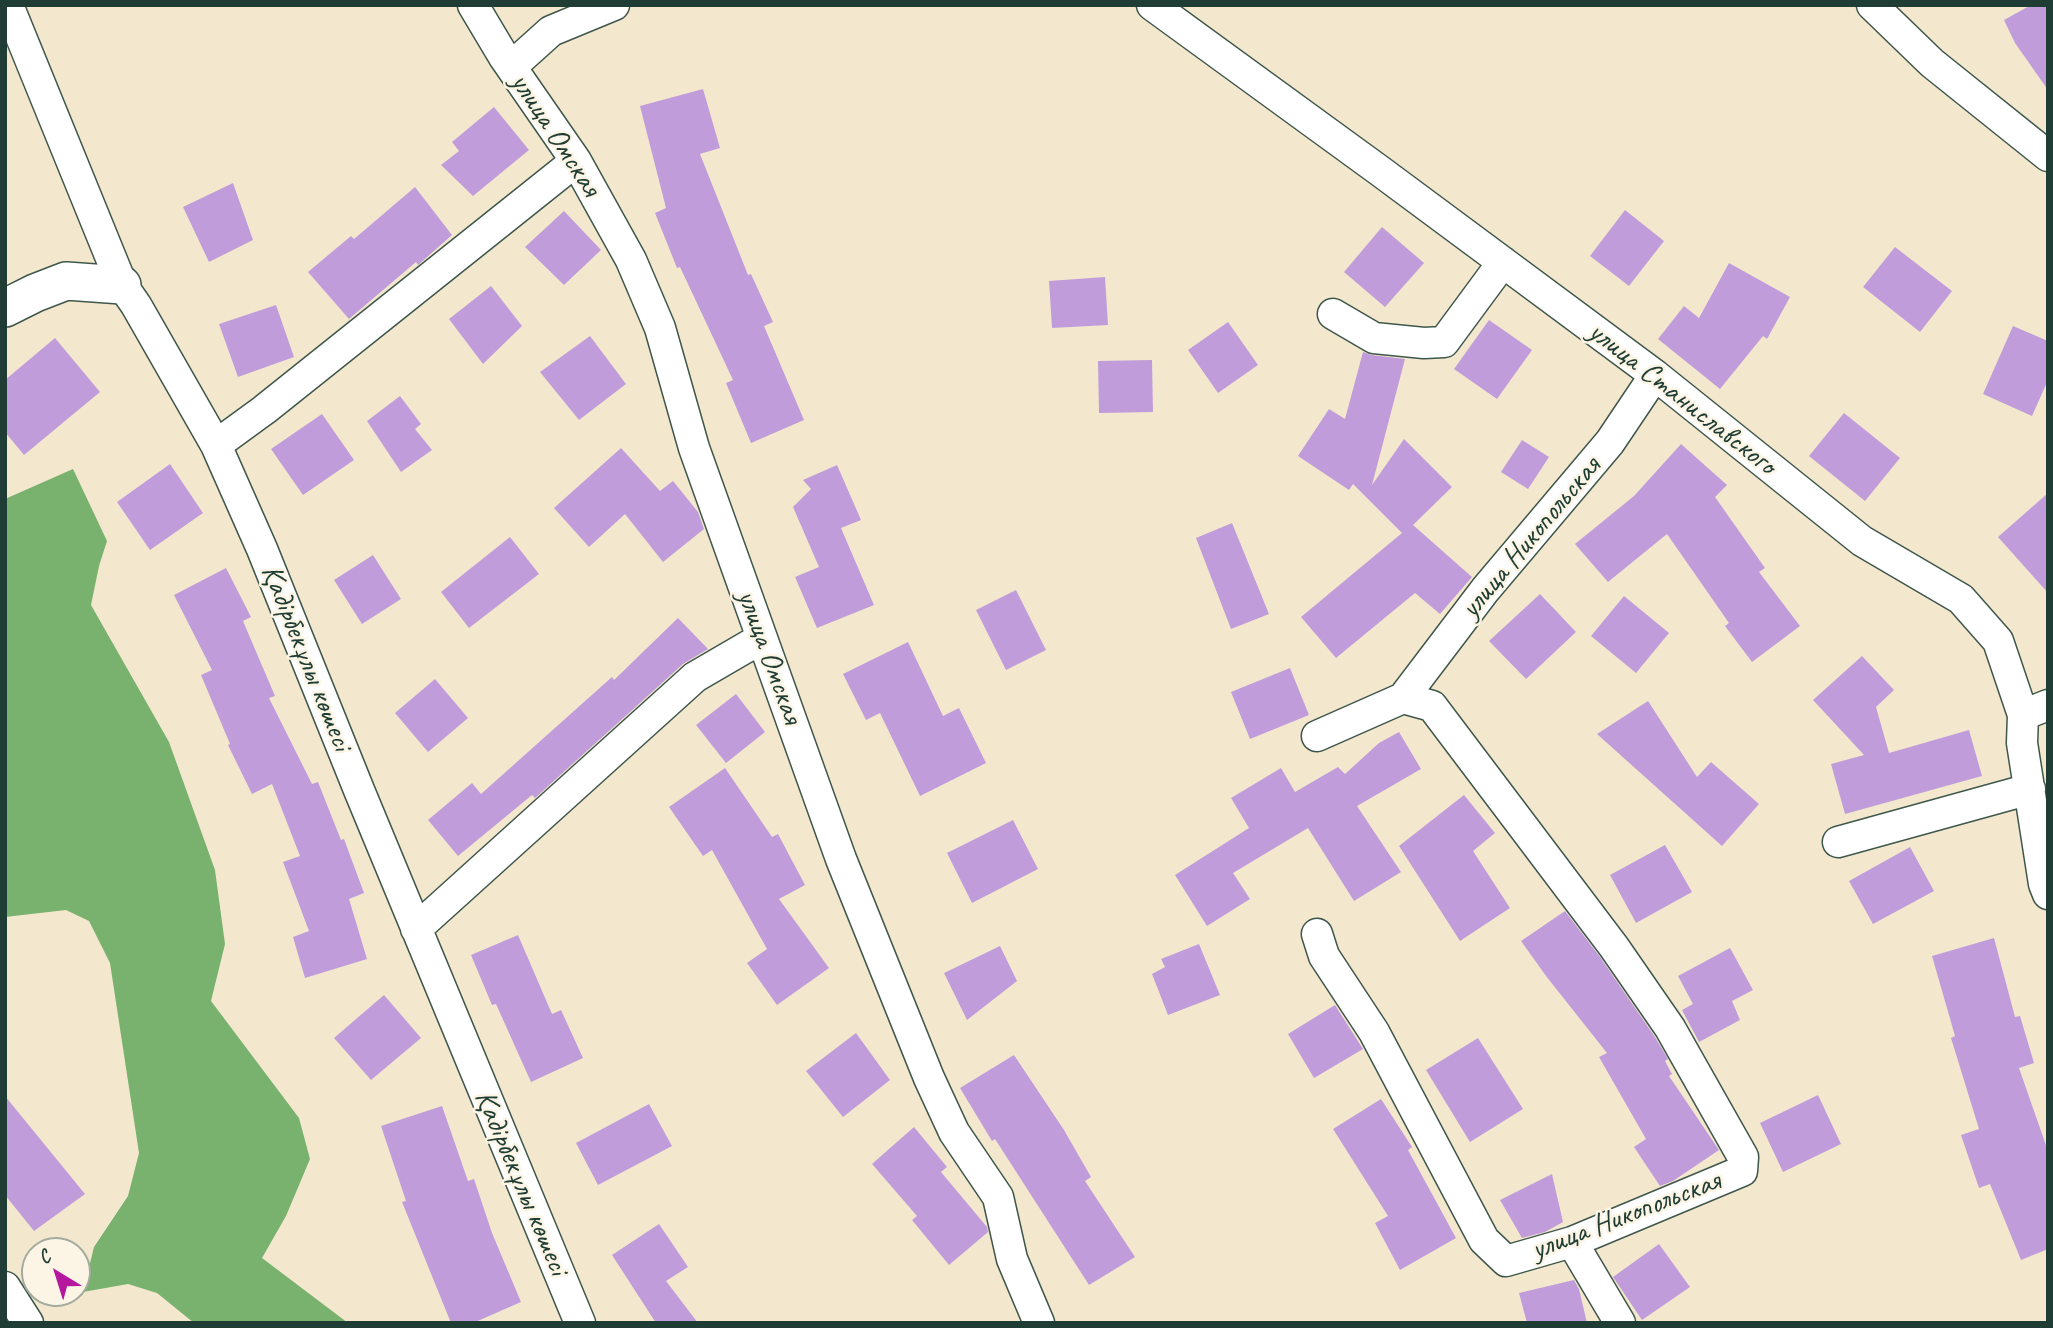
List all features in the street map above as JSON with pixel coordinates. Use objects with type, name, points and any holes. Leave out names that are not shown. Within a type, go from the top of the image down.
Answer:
[{"type":"street","name":"Қадірбекұлы көшесі","points":[[8,5],[121,285],[136,305],[216,445],[262,550],[580,1323]]},
{"type":"street","name":"улица Омская","points":[[472,5],[576,161],[631,260],[660,328],[694,448],[841,859],[923,1065],[954,1132],[998,1197],[1012,1259],[1039,1323]]},
{"type":"street","points":[[511,67],[551,31],[614,5]]},
{"type":"street","name":"улица Станиславского","points":[[1152,5],[1655,375],[1862,541],[1961,599],[1998,641],[2035,710],[2022,743],[2048,894]]},
{"type":"street","points":[[1872,5],[1932,63],[2048,156]]},
{"type":"street","points":[[216,445],[264,410],[576,161]]},
{"type":"street","points":[[1333,314],[1374,338],[1424,344],[1444,342],[1503,262]]},
{"type":"street","points":[[5,308],[66,281],[121,285]]},
{"type":"street","name":"улица Никопольская","points":[[1317,736],[1403,698],[1485,590],[1610,442],[1655,375]]},
{"type":"street","points":[[416,929],[695,677],[762,638]]},
{"type":"street","name":"улица Никопольская","points":[[1317,934],[1324,956],[1374,1032],[1484,1240],[1506,1261],[1572,1242],[1742,1171],[1743,1157],[1670,1028],[1614,947],[1432,706],[1403,698]]},
{"type":"street","points":[[1838,842],[2030,789]]},
{"type":"street","points":[[1572,1242],[1620,1323]]},
{"type":"street","points":[[5,1287],[28,1323]]},
{"type":"green space","points":[[73,469],[107,541],[91,605],[169,742],[215,870],[225,944],[211,1001],[299,1118],[310,1159],[286,1216],[262,1258],[348,1323],[194,1323],[157,1293],[128,1284],[91,1291],[91,1259],[94,1247],[128,1196],[139,1153],[110,963],[89,921],[66,910],[5,917],[5,499]]},
{"type":"building","points":[[2031,5],[2048,5],[2048,90],[2015,43],[2004,20]]},
{"type":"building","points":[[703,89],[720,148],[700,154],[748,275],[751,274],[773,322],[764,326],[804,420],[751,443],[726,383],[733,380],[680,267],[677,268],[655,213],[666,208],[640,106]]},
{"type":"building","points":[[494,107],[529,150],[473,196],[441,165],[459,151],[452,142]]},
{"type":"building","points":[[233,183],[253,240],[209,262],[183,207]]},
{"type":"building","points":[[415,187],[452,235],[349,319],[308,272],[351,236],[354,239]]},
{"type":"building","points":[[1625,210],[1664,241],[1629,286],[1590,256]]},
{"type":"building","points":[[564,211],[601,250],[564,285],[525,247]]},
{"type":"building","points":[[1382,227],[1424,263],[1385,307],[1344,272]]},
{"type":"building","points":[[1895,247],[1952,291],[1920,332],[1863,287]]},
{"type":"building","points":[[1729,263],[1790,297],[1767,339],[1763,336],[1720,389],[1658,339],[1684,306],[1699,318]]},
{"type":"building","points":[[1105,277],[1108,325],[1052,328],[1049,281]]},
{"type":"building","points":[[491,286],[522,326],[483,364],[449,319]]},
{"type":"building","points":[[276,305],[294,357],[238,377],[219,324]]},
{"type":"building","points":[[1489,320],[1532,350],[1497,399],[1454,369]]},
{"type":"building","points":[[1228,322],[1258,365],[1218,393],[1188,350]]},
{"type":"building","points":[[2013,326],[2048,341],[2048,380],[2032,416],[1983,394]]},
{"type":"building","points":[[590,336],[626,384],[579,420],[540,372]]},
{"type":"building","points":[[55,338],[100,392],[24,455],[5,432],[5,380]]},
{"type":"building","points":[[1363,352],[1405,359],[1372,485],[1404,439],[1452,487],[1413,525],[1472,577],[1440,614],[1415,593],[1336,658],[1301,617],[1402,533],[1353,484],[1349,490],[1298,456],[1329,409],[1345,419]]},
{"type":"building","points":[[1152,360],[1153,412],[1099,413],[1098,361]]},
{"type":"building","points":[[400,396],[421,424],[415,429],[432,450],[401,472],[367,421]]},
{"type":"building","points":[[1844,413],[1900,458],[1865,501],[1809,456]]},
{"type":"building","points":[[322,414],[354,460],[303,495],[271,449]]},
{"type":"building","points":[[1522,440],[1549,457],[1528,489],[1501,472]]},
{"type":"building","points":[[1681,444],[1727,485],[1715,497],[1765,568],[1759,572],[1800,626],[1752,662],[1725,626],[1729,623],[1667,534],[1608,582],[1575,544],[1634,496]]},
{"type":"building","points":[[621,448],[660,491],[673,481],[698,512],[704,529],[663,562],[625,514],[589,547],[554,508]]},
{"type":"building","points":[[170,464],[203,513],[150,550],[117,502]]},
{"type":"building","points":[[837,465],[861,520],[841,528],[874,605],[817,628],[795,577],[819,567],[793,507],[811,489],[803,480]]},
{"type":"building","points":[[2048,493],[2048,593],[1998,537]]},
{"type":"building","points":[[1232,523],[1269,614],[1231,629],[1196,538]]},
{"type":"building","points":[[510,537],[539,574],[469,628],[441,592]]},
{"type":"building","points":[[373,555],[401,599],[362,624],[334,580]]},
{"type":"building","points":[[226,568],[251,617],[243,621],[275,696],[269,698],[312,784],[318,782],[341,840],[344,839],[364,893],[349,899],[367,959],[305,978],[293,937],[309,931],[283,862],[300,856],[272,784],[252,794],[228,745],[230,744],[201,675],[212,670],[174,595]]},
{"type":"building","points":[[1016,590],[1046,650],[1006,670],[976,610]]},
{"type":"building","points":[[1540,594],[1576,632],[1526,679],[1489,641]]},
{"type":"building","points":[[1624,596],[1669,633],[1636,673],[1591,636]]},
{"type":"building","points":[[678,618],[708,649],[683,664],[535,798],[532,795],[458,856],[428,820],[472,783],[481,794],[612,677],[614,680]]},
{"type":"building","points":[[908,642],[943,716],[959,708],[986,763],[920,796],[880,713],[866,720],[843,674]]},
{"type":"building","points":[[1862,656],[1894,690],[1876,707],[1889,753],[1969,730],[1982,776],[1845,814],[1831,764],[1864,755],[1813,700]]},
{"type":"building","points":[[1290,668],[1309,715],[1250,739],[1231,692]]},
{"type":"building","points":[[435,679],[468,718],[428,752],[395,713]]},
{"type":"building","points":[[736,694],[765,732],[726,763],[696,725]]},
{"type":"building","points":[[1648,701],[1697,777],[1711,762],[1759,804],[1722,846],[1597,734]]},
{"type":"building","points":[[1399,732],[1421,769],[1357,806],[1401,872],[1354,901],[1308,828],[1233,873],[1250,899],[1207,926],[1175,875],[1249,828],[1231,798],[1281,768],[1295,792],[1338,767],[1345,774],[1379,743]]},
{"type":"building","points":[[725,768],[772,837],[778,834],[805,885],[779,899],[829,968],[777,1005],[747,963],[767,949],[712,850],[703,856],[669,807]]},
{"type":"building","points":[[1464,795],[1495,833],[1473,851],[1510,908],[1460,941],[1399,846]]},
{"type":"building","points":[[1013,820],[1038,869],[972,903],[947,853]]},
{"type":"building","points":[[1665,845],[1692,892],[1636,923],[1610,875]]},
{"type":"building","points":[[1910,847],[1934,891],[1873,924],[1849,881]]},
{"type":"building","points":[[1565,911],[1655,1037],[1668,1059],[1665,1061],[1672,1074],[1669,1076],[1719,1150],[1673,1181],[1660,1186],[1634,1147],[1646,1139],[1599,1057],[1607,1053],[1521,941]]},
{"type":"building","points":[[518,935],[552,1014],[561,1010],[583,1058],[531,1082],[496,1004],[492,1005],[471,955]]},
{"type":"building","points":[[1994,938],[2015,1017],[2020,1016],[2034,1063],[2019,1068],[2048,1151],[2048,1249],[2021,1260],[1990,1184],[1979,1188],[1961,1135],[1979,1129],[1951,1038],[1955,1036],[1932,956]]},
{"type":"building","points":[[1199,944],[1220,995],[1168,1015],[1152,974],[1165,967],[1161,959]]},
{"type":"building","points":[[1000,946],[1017,981],[967,1020],[944,973]]},
{"type":"building","points":[[1730,948],[1753,990],[1732,1001],[1740,1020],[1699,1042],[1682,1010],[1693,1004],[1678,976]]},
{"type":"building","points":[[384,995],[421,1038],[371,1080],[334,1038]]},
{"type":"building","points":[[1335,1005],[1363,1049],[1314,1078],[1288,1034]]},
{"type":"building","points":[[856,1033],[890,1080],[843,1117],[806,1071]]},
{"type":"building","points":[[1478,1038],[1523,1109],[1470,1142],[1426,1070]]},
{"type":"building","points":[[1014,1055],[1064,1130],[1091,1177],[1085,1181],[1135,1257],[1089,1285],[995,1139],[992,1141],[960,1088]]},
{"type":"building","points":[[1818,1095],[1841,1144],[1783,1172],[1760,1123]]},
{"type":"building","points":[[5,1096],[85,1194],[34,1231],[5,1195]]},
{"type":"building","points":[[1381,1099],[1412,1147],[1408,1150],[1456,1238],[1400,1270],[1375,1223],[1388,1216],[1333,1129]]},
{"type":"building","points":[[649,1104],[672,1146],[598,1185],[576,1143]]},
{"type":"building","points":[[442,1106],[468,1181],[474,1179],[492,1233],[521,1302],[473,1323],[451,1323],[402,1202],[406,1201],[381,1126]]},
{"type":"building","points":[[914,1127],[947,1167],[941,1172],[987,1227],[988,1232],[949,1265],[912,1220],[917,1216],[872,1164]]},
{"type":"building","points":[[1552,1174],[1563,1222],[1545,1232],[1522,1238],[1500,1200]]},
{"type":"building","points":[[659,1224],[688,1267],[666,1281],[698,1323],[656,1323],[612,1255]]},
{"type":"building","points":[[1659,1244],[1690,1287],[1642,1320],[1613,1277]]},
{"type":"building","points":[[1574,1280],[1579,1289],[1587,1323],[1527,1323],[1519,1293]]}]
